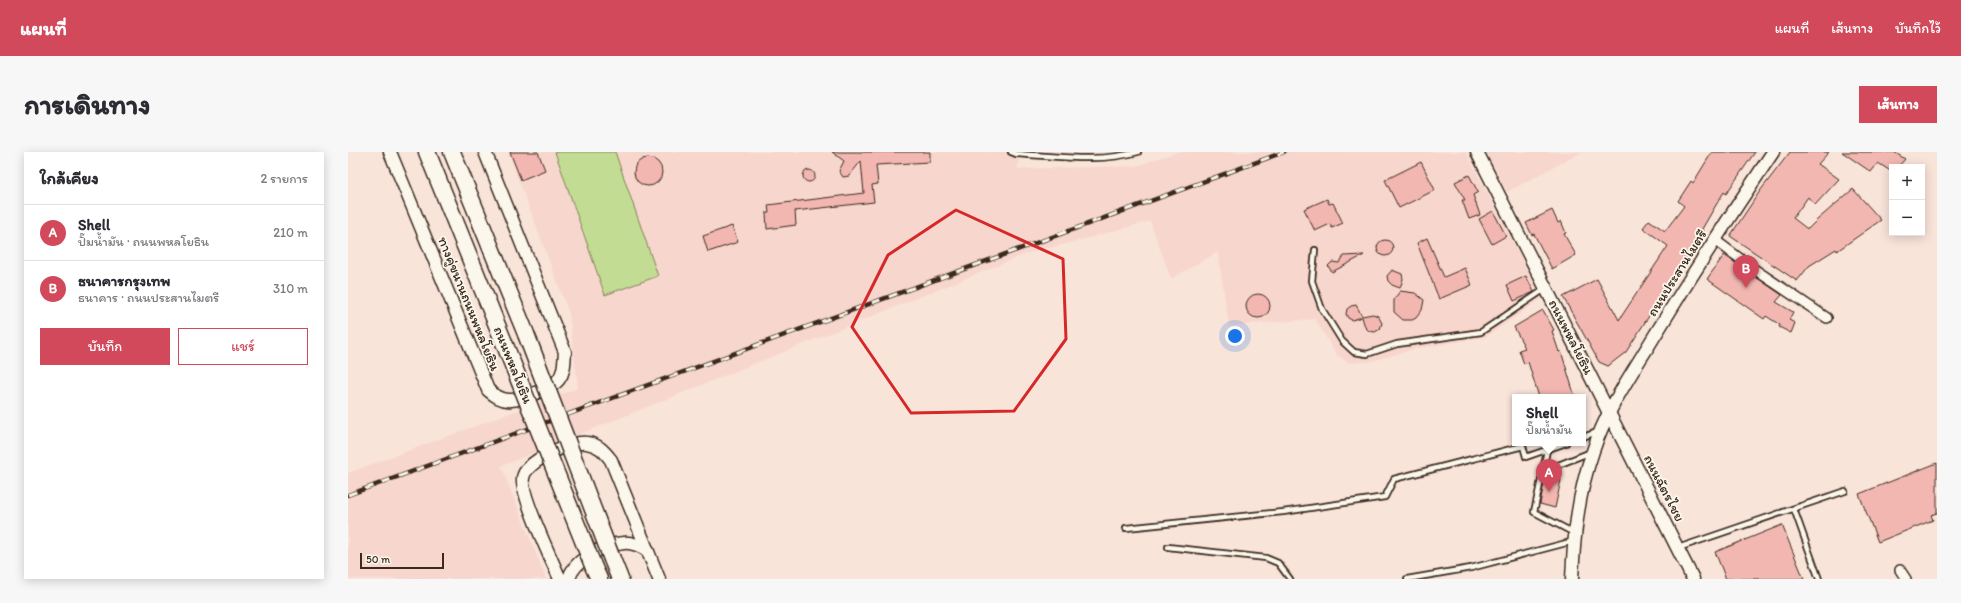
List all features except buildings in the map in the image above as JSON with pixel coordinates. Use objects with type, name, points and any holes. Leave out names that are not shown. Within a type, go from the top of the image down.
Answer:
[{"type":"highway","name":"ถนนพหลโยธิน","points":[[427,152],[597,573]]},
{"type":"highway","name":"ถนนพหลโยธิน","points":[[452,152],[526,334],[620,579]]},
{"type":"main road","name":"ทางคู่ขนานถนนพหลโยธิน","points":[[390,152],[488,390],[498,398],[511,400],[538,392],[558,381],[564,369],[565,352],[485,152]]},
{"type":"main road","name":"ถนนพหลโยธิน","points":[[1477,152],[1609,411]]},
{"type":"main road","name":"ถนนประสานไมตรี","points":[[1609,411],[1686,285],[1773,152]]},
{"type":"main road","points":[[1572,579],[1574,537],[1579,503],[1593,452],[1609,411]]},
{"type":"main road","name":"ถนนฉัตรไชย","points":[[1609,411],[1693,579]]},
{"type":"main road","points":[[560,579],[525,494],[522,478],[530,466],[560,448],[585,443],[601,447],[611,460],[659,579]]},
{"type":"main road","points":[[569,579],[574,566],[579,561],[618,544],[633,544],[648,550]]},
{"type":"street","points":[[1715,240],[1754,269],[1827,318]]},
{"type":"street","points":[[1900,570],[1906,579]]},
{"type":"lane","points":[[1011,152],[1016,154],[1095,158],[1127,155],[1138,152]]},
{"type":"lane","points":[[1315,250],[1312,281],[1322,309],[1342,341],[1354,352],[1367,354],[1397,344],[1481,332],[1546,288]]},
{"type":"lane","points":[[1586,436],[1601,431]]},
{"type":"lane","points":[[1126,528],[1283,512],[1385,497],[1394,479],[1523,446],[1526,457],[1558,446]]},
{"type":"lane","points":[[1547,450],[1534,512],[1574,537]]},
{"type":"lane","points":[[1543,471],[1593,452]]},
{"type":"lane","points":[[1678,548],[1845,492]]},
{"type":"lane","points":[[1794,509],[1819,579]]},
{"type":"lane","points":[[1407,579],[1471,568],[1574,537]]},
{"type":"lane","points":[[1168,547],[1266,558],[1278,563],[1290,579]]},
{"type":"highlighted area","points":[[956,210],[1063,259],[1066,339],[1014,411],[911,413],[852,327],[888,255]]},
{"type":"shaded area","points":[[508,152],[1019,152],[1018,169],[1136,166],[1177,152],[1466,152],[1542,298],[1486,337],[1414,349],[1372,361],[1349,363],[1336,354],[1315,319],[1229,326],[1218,252],[1171,279],[1150,221],[1031,252],[501,466],[546,579],[348,579],[348,473],[578,388],[569,313]]},
{"type":"shaded area","points":[[1486,152],[1582,152],[1507,192]]},
{"type":"green space","points":[[555,152],[615,152],[658,276],[605,295]]},
{"type":"railway","points":[[348,495],[1284,152]]},
{"type":"place","name":"ธนาคารกรุงเทพ","points":[[1746,288]]},
{"type":"place","name":"Shell","points":[[1549,492]]}]
